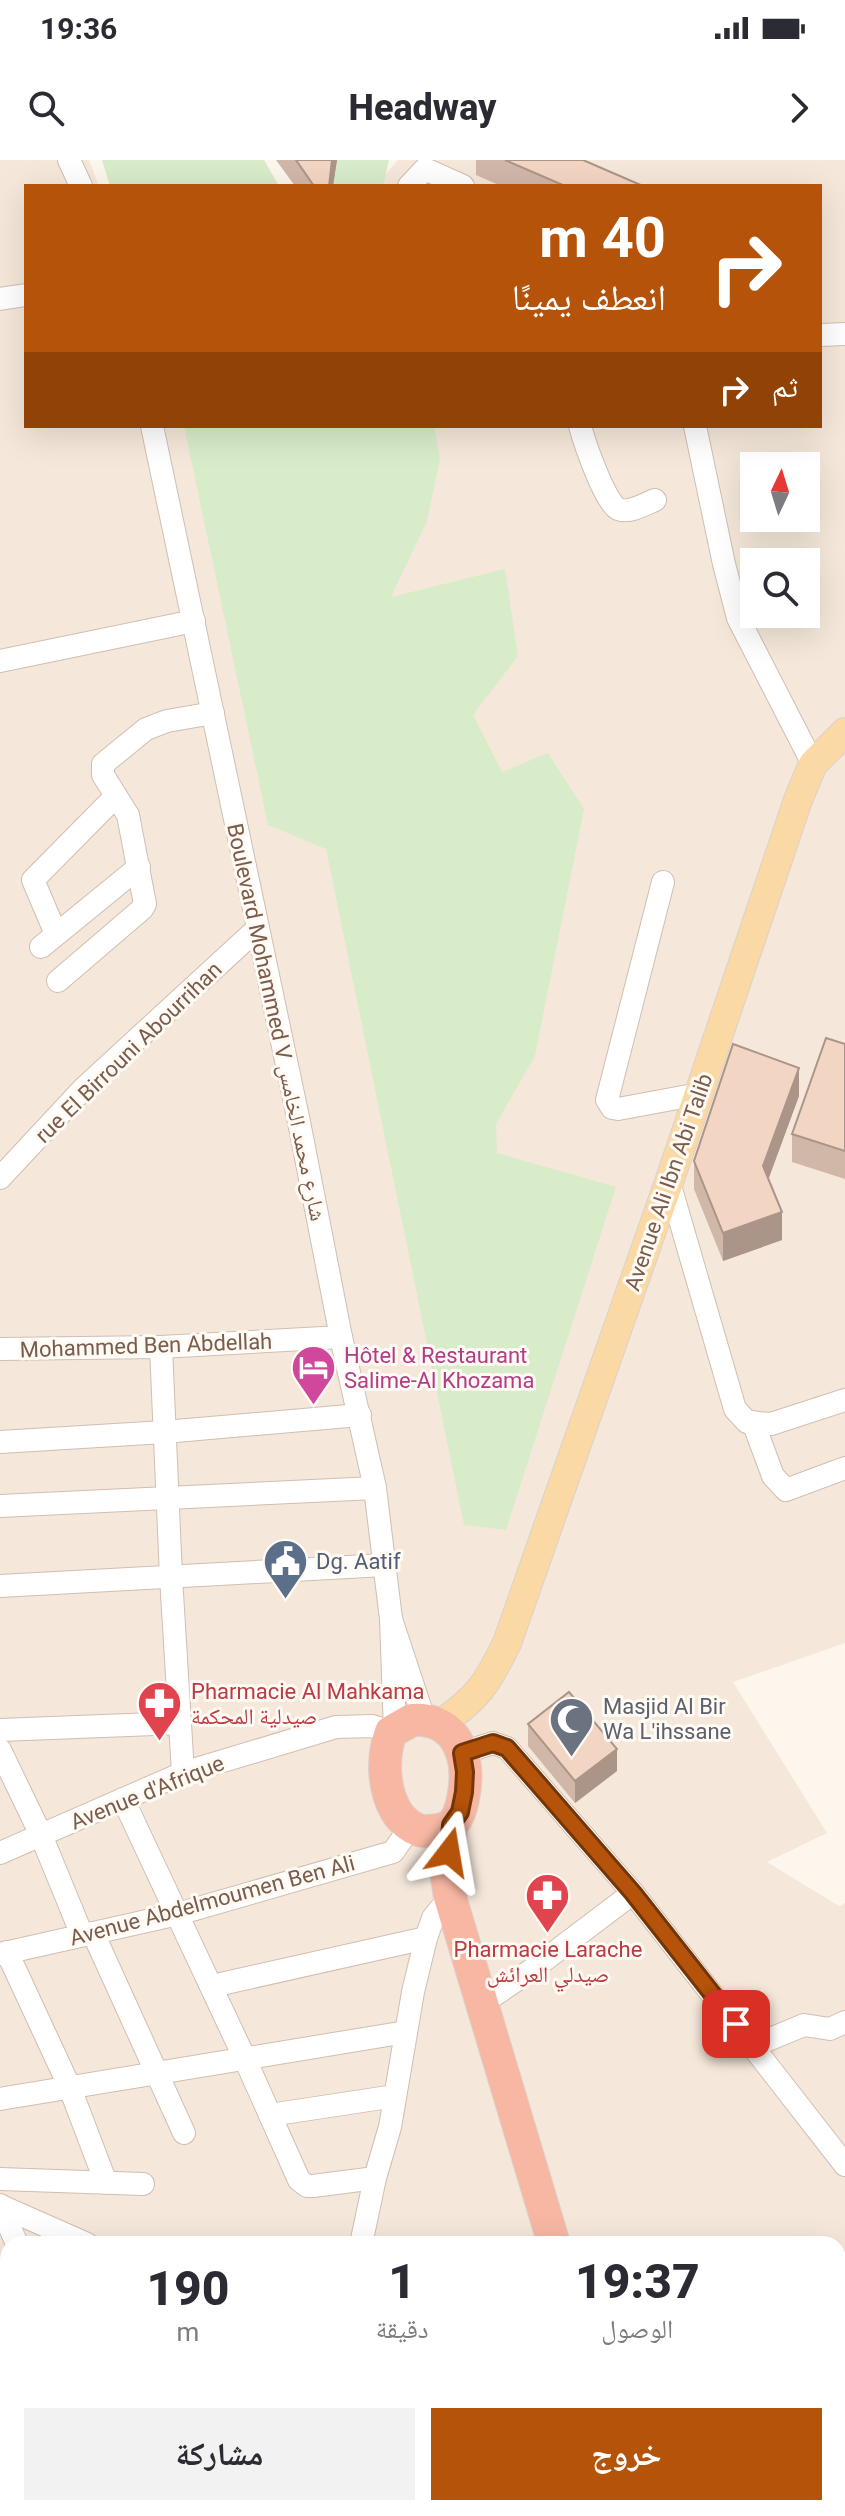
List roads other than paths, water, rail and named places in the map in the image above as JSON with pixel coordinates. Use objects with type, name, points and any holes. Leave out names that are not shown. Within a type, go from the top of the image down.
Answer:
[{"type":"highway","points":[[449,1888],[451,1825],[460,1812],[465,1772],[428,1733],[385,1757],[391,1802],[399,1816],[421,1831],[451,1825]]},
{"type":"highway","points":[[411,1826],[449,1888],[552,2236]]},
{"type":"main road","name":"Avenue Ali Ibn Abi Talib","points":[[428,1733],[476,1697],[507,1643],[669,1182],[798,800],[813,764],[845,732]]},
{"type":"street","points":[[69,160],[80,184]]},
{"type":"street","points":[[410,184],[424,163],[460,184]]},
{"type":"street","points":[[0,299],[24,295]]},
{"type":"street","points":[[822,335],[845,334]]},
{"type":"street","name":"Boulevard Mohammed V شارع محمد الخامس","points":[[152,428],[375,1488],[391,1619],[428,1733]]},
{"type":"street","points":[[581,428],[598,478],[613,505],[629,510],[655,500]]},
{"type":"street","points":[[695,428],[738,618],[813,764]]},
{"type":"street","points":[[0,661],[194,621]]},
{"type":"street","points":[[58,981],[145,904],[128,815],[103,775],[103,764],[146,729],[167,721],[213,713]]},
{"type":"street","points":[[116,796],[33,880],[49,941],[139,867]]},
{"type":"street","points":[[663,882],[607,1100],[612,1108],[618,1109],[699,1094]]},
{"type":"street","name":"rue El Birrouni Abourrihan","points":[[0,1178],[94,1079],[258,928]]},
{"type":"street","points":[[669,1182],[735,1409],[747,1422],[771,1424],[845,1400]]},
{"type":"street","name":"Mohammed Ben Abdellah","points":[[0,1349],[161,1347],[341,1337]]},
{"type":"street","points":[[161,1347],[183,1773]]},
{"type":"street","points":[[0,1442],[360,1415]]},
{"type":"street","points":[[753,1422],[773,1476],[786,1490],[845,1468]]},
{"type":"street","points":[[0,1506],[375,1488]]},
{"type":"street","points":[[0,1586],[384,1565]]},
{"type":"street","points":[[0,1730],[180,1723]]},
{"type":"street","name":"Avenue d'Afrique","points":[[0,1853],[183,1773],[336,1727],[372,1726],[493,1743],[507,1748],[633,1893],[845,2165]]},
{"type":"street","points":[[0,1750],[184,2133]]},
{"type":"street","points":[[123,1799],[302,2183],[313,2186],[375,2178]]},
{"type":"street","name":"Avenue Abdelmoumen Ben Ali","points":[[3,1953],[178,1914],[393,1852],[411,1826]]},
{"type":"street","points":[[363,2236],[390,2127],[426,1938],[449,1888]]},
{"type":"street","points":[[481,2004],[633,1893]]},
{"type":"street","points":[[212,1986],[426,1938]]},
{"type":"street","points":[[3,1953],[70,2088],[106,2183]]},
{"type":"street","points":[[753,2046],[804,2025],[830,2029],[845,2022]]},
{"type":"street","points":[[0,2099],[406,2032]]},
{"type":"street","points":[[270,2115],[395,2096]]},
{"type":"street","points":[[0,2179],[143,2184]]},
{"type":"street","points":[[0,2205],[14,2236]]},
{"type":"street","points":[[0,2205],[69,2236]]},
{"type":"place","name":"Hôtel & Restaurant Salime-Al Khozama","points":[[313,1407]]},
{"type":"place","name":"Dg. Aatif","points":[[285,1600]]},
{"type":"place","name":"Pharmacie Al Mahkama صيدلية المحكمة","points":[[160,1743]]},
{"type":"place","name":"Masjid Al Bir Wa L'ihssane","points":[[572,1758]]},
{"type":"place","name":"Pharmacie Larache صيدلي العرائش","points":[[548,1935]]}]
